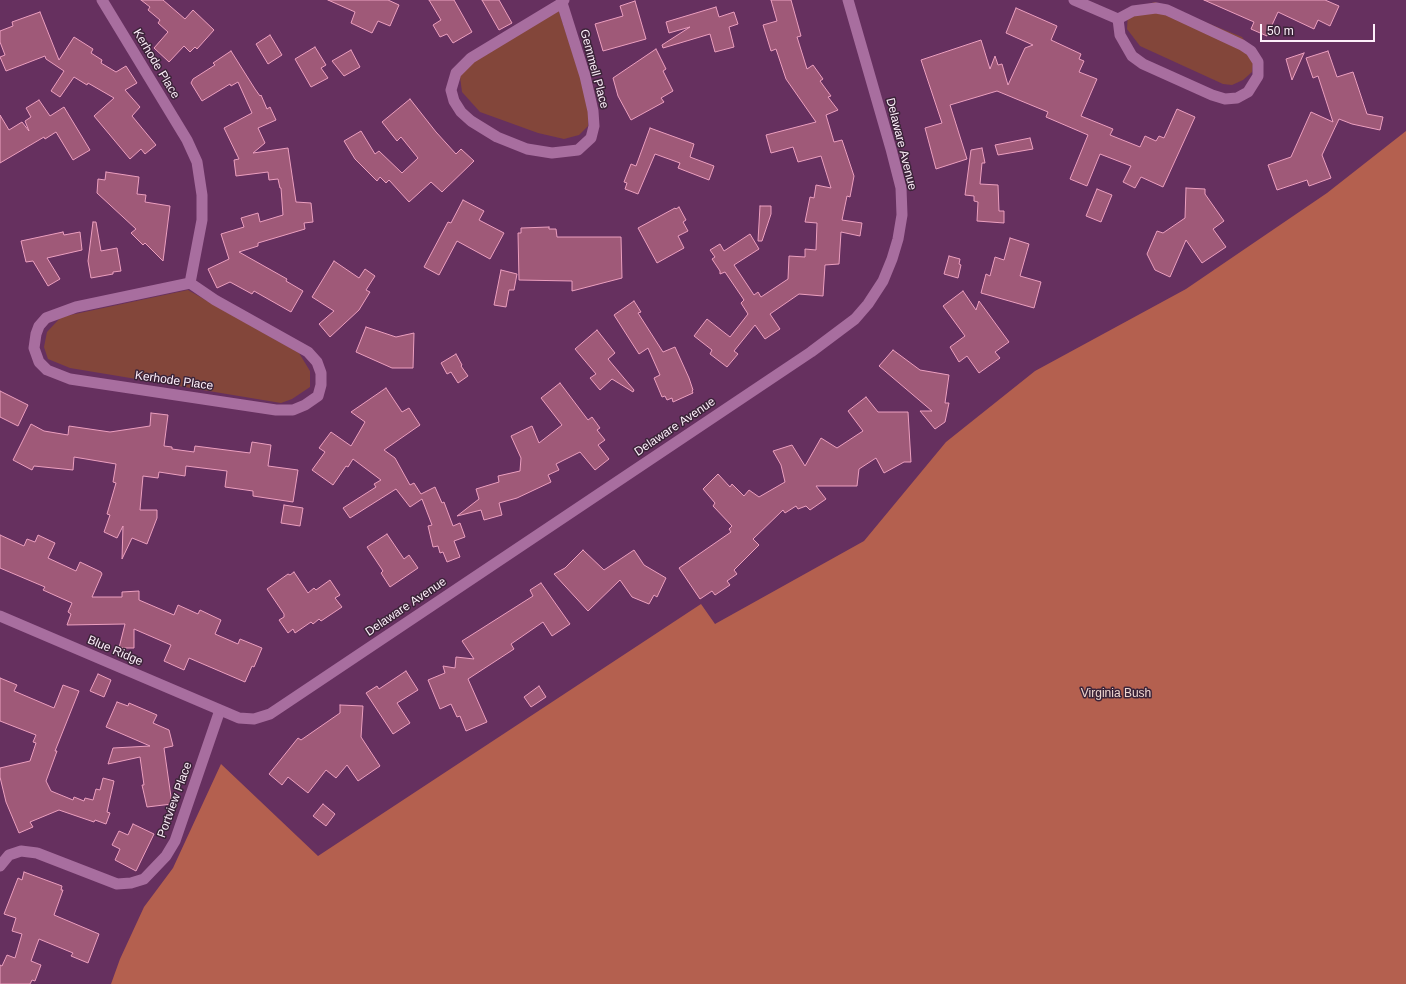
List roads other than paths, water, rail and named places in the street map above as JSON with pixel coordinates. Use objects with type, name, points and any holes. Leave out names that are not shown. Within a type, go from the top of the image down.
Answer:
[{"type":"street","name":"Kerhode Place","points":[[102,0],[187,140],[197,162],[202,194],[202,220],[190,283]]},
{"type":"street","name":"Delaware Avenue","points":[[220,710],[239,718],[254,719],[270,714],[811,352],[855,319],[868,304],[883,281],[898,239],[902,215],[901,188],[848,0]]},
{"type":"street","points":[[1074,0],[1118,19]]},
{"type":"street","name":"Gemmell Place","points":[[563,2],[585,76],[593,111],[594,126],[591,138],[578,150],[552,153],[527,149],[497,137],[471,121],[460,112],[454,101],[451,90],[456,72],[471,58],[563,2]]},
{"type":"street","points":[[1144,8],[1167,10],[1242,45],[1251,51],[1258,62],[1258,76],[1248,92],[1237,98],[1225,99],[1212,95],[1142,64],[1132,56],[1120,35],[1118,19],[1133,11],[1144,8]]},
{"type":"street","name":"Kerhode Place","points":[[190,283],[215,300],[308,352],[317,362],[321,373],[321,385],[318,396],[305,405],[293,410],[276,410],[70,379],[47,370],[39,362],[34,348],[36,334],[39,326],[52,315],[76,307],[190,283]]},
{"type":"street","name":"Blue Ridge","points":[[0,616],[220,710]]},
{"type":"street","name":"Portview Place","points":[[0,866],[9,855],[21,851],[37,853],[82,869],[117,884],[131,883],[144,879],[166,856],[175,841],[220,710]]},
{"type":"park label","name":"Virginia Bush","points":[[1116,694]]}]
